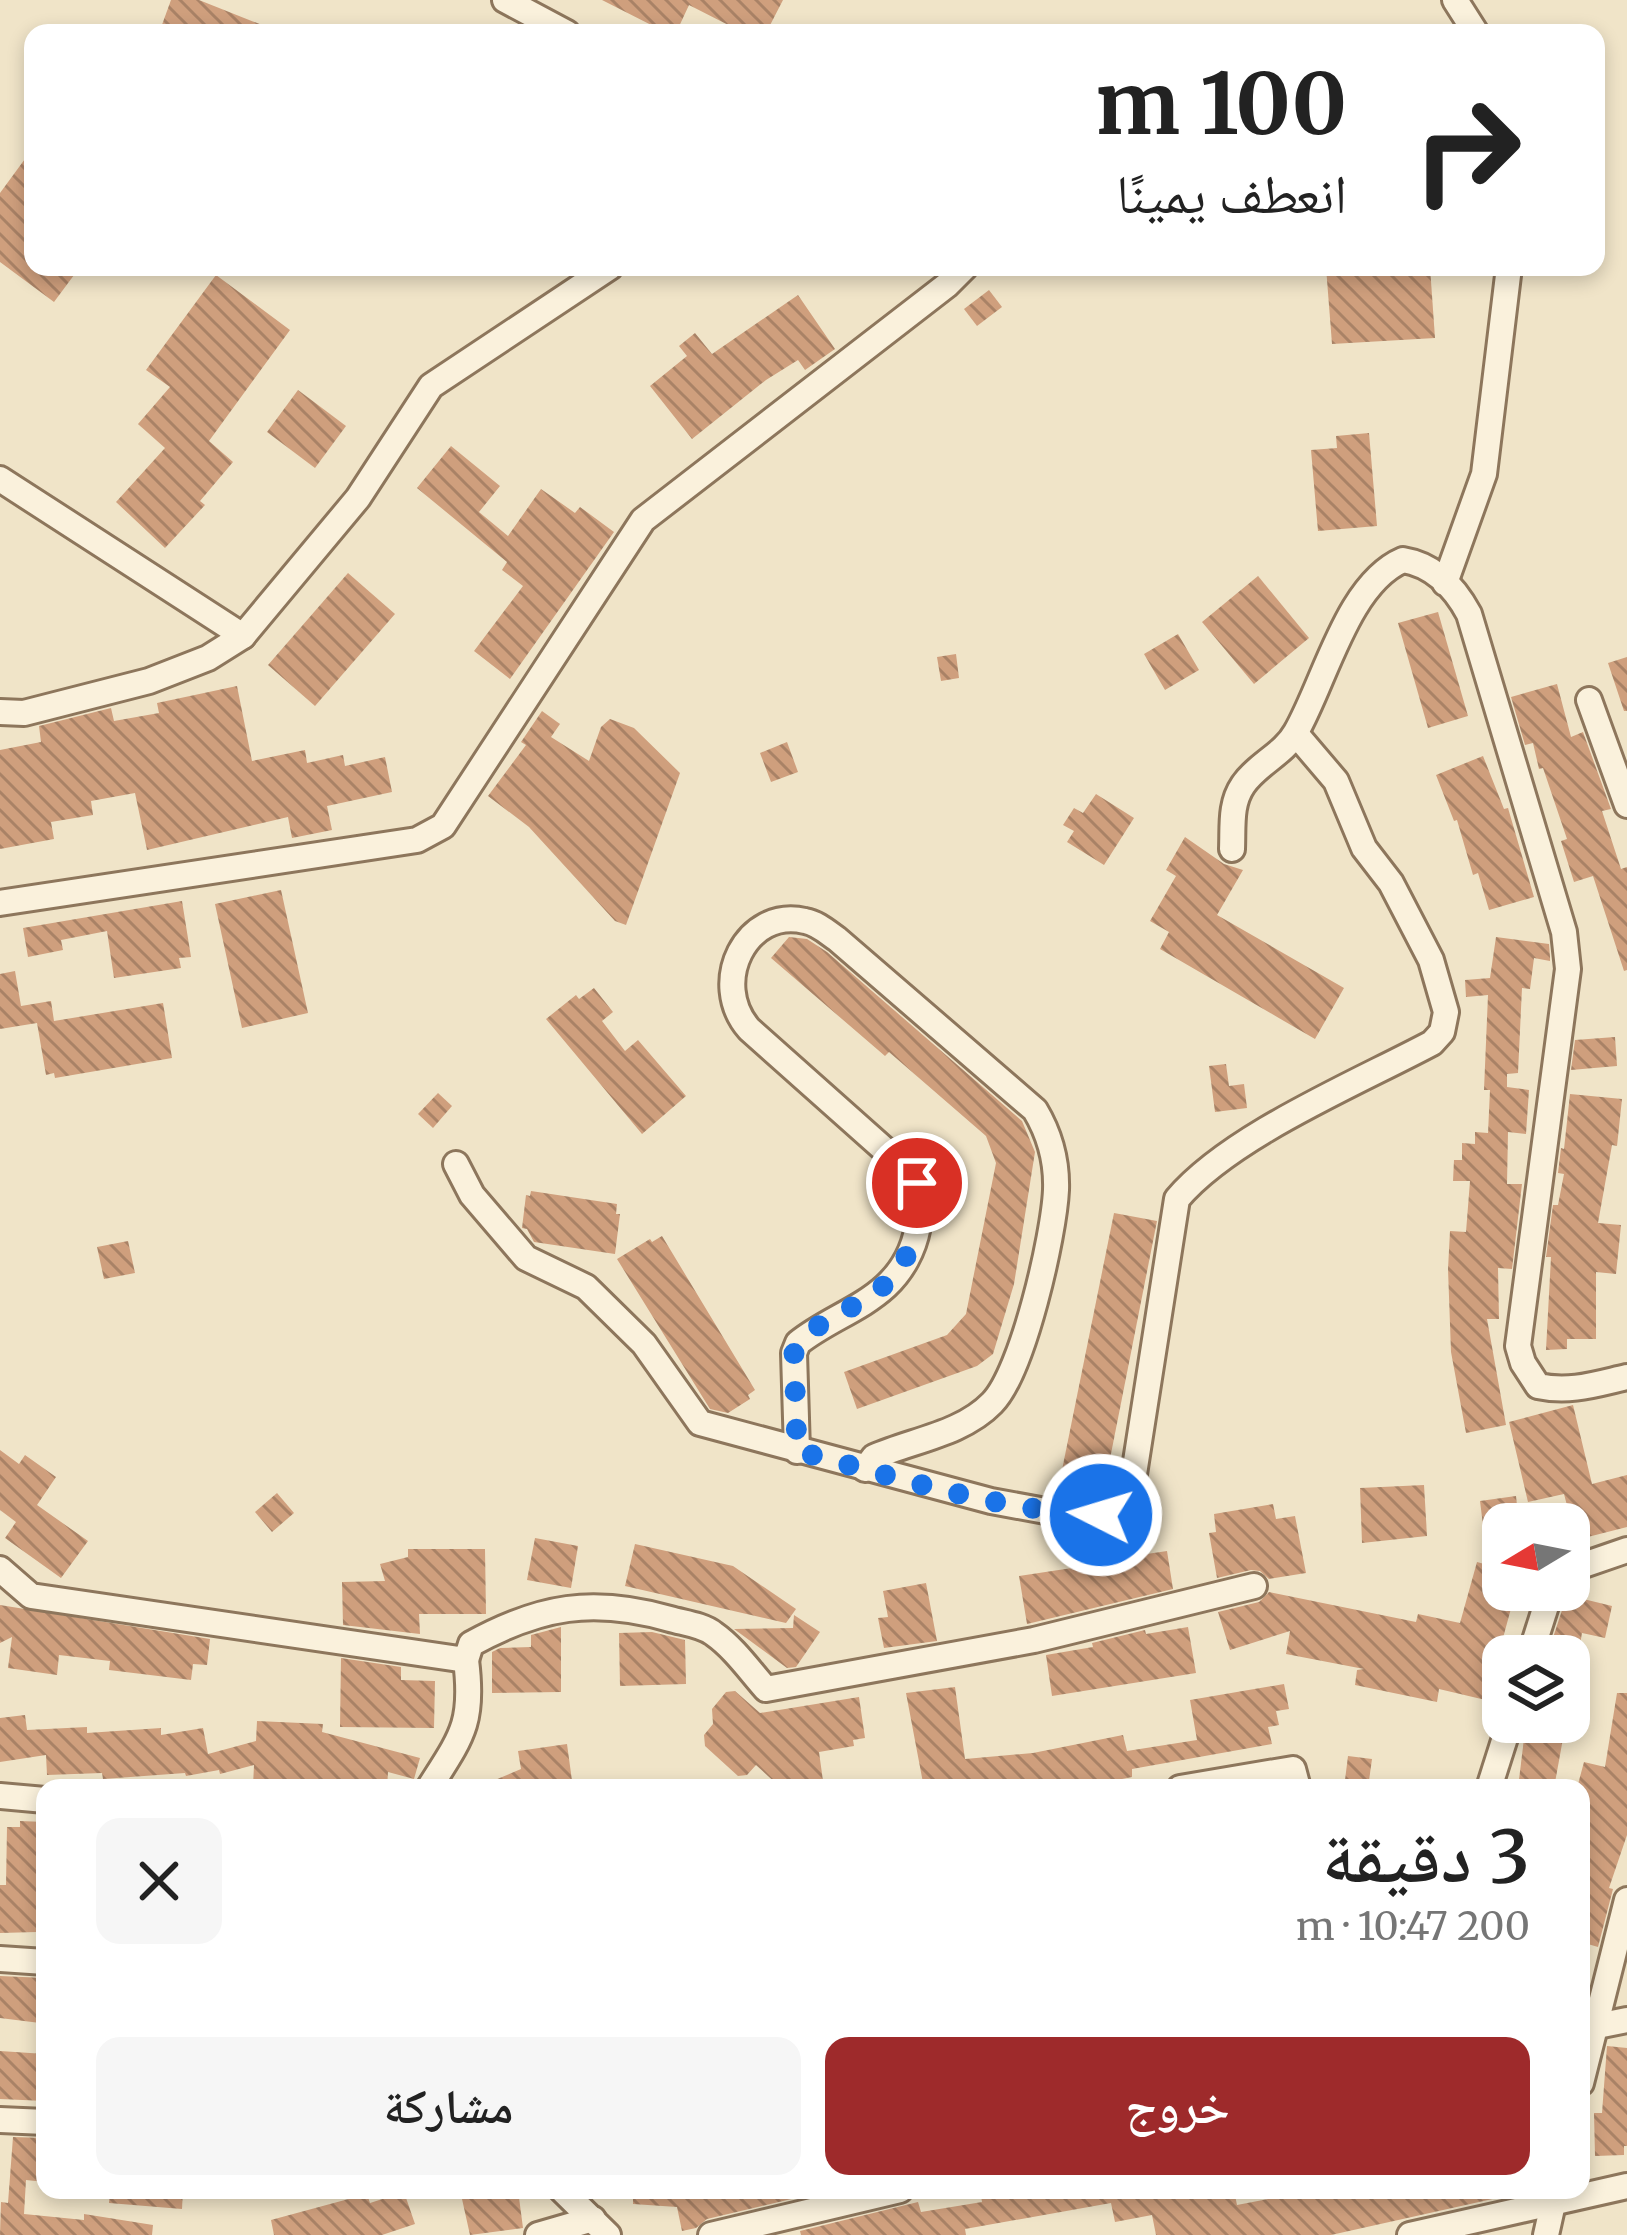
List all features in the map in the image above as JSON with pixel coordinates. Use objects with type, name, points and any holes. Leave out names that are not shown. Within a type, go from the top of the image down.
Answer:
[{"type":"street","points":[[505,0],[550,24]]},
{"type":"street","points":[[0,712],[24,712],[149,681],[208,658],[242,636],[358,498],[430,386],[596,276]]},
{"type":"street","points":[[0,903],[416,840],[443,826],[643,520],[956,276]]},
{"type":"street","points":[[1445,583],[1484,474],[1508,276]]},
{"type":"street","points":[[0,479],[242,636]]},
{"type":"street","points":[[1232,849],[1233,807],[1243,784],[1296,734],[1358,603],[1379,574],[1403,560],[1432,570],[1459,595],[1468,614],[1556,903],[1568,969],[1518,1346],[1538,1385],[1558,1390],[1627,1377]]},
{"type":"street","points":[[1589,700],[1627,805]]},
{"type":"street","points":[[456,1164],[472,1196],[526,1258],[586,1287],[644,1344],[700,1423],[991,1501],[1062,1514],[1101,1515],[1119,1505],[1132,1487],[1177,1199],[1191,1182],[1256,1137],[1432,1043],[1442,1032],[1446,1012],[1432,960],[1391,883],[1364,848],[1336,781],[1296,734]]},
{"type":"street","points":[[797,1451],[794,1353],[798,1343],[889,1284],[906,1256],[921,1203],[917,1183],[904,1167],[748,1028],[732,1005],[734,966],[743,946],[771,924],[800,919],[838,939],[1036,1110],[1054,1158],[1051,1222],[1025,1337],[1004,1390],[967,1422],[874,1457],[865,1468]]},
{"type":"street","points":[[1590,1563],[1627,1550]]},
{"type":"street","points":[[0,1569],[31,1596],[466,1660]]},
{"type":"street","points":[[435,1779],[457,1745],[471,1703],[466,1660],[471,1644],[542,1612],[598,1605],[650,1613],[712,1631],[766,1689],[1034,1640],[1254,1586]]},
{"type":"street","points":[[1492,1779],[1503,1743]]},
{"type":"street","points":[[1234,1779],[1293,1769],[1296,1779]]},
{"type":"street","points":[[0,1796],[36,1799]]},
{"type":"street","points":[[1590,2021],[1627,1900]]},
{"type":"street","points":[[0,1959],[36,1961]]},
{"type":"street","points":[[1590,2028],[1627,2020]]},
{"type":"street","points":[[0,2120],[36,2122]]},
{"type":"street","points":[[1590,2191],[1627,2186]]},
{"type":"street","points":[[571,2199],[601,2227]]},
{"type":"street","points":[[711,2235],[862,2199]]},
{"type":"street","points":[[1410,2235],[1540,2199]]},
{"type":"street","points":[[1546,2235],[1554,2199]]},
{"type":"street","points":[[538,2235],[601,2227]]},
{"type":"building","points":[[171,0],[199,0],[259,24],[162,24]]},
{"type":"building","points":[[602,0],[783,0],[771,24],[726,24],[689,5],[680,24],[649,24]]},
{"type":"building","points":[[24,160],[24,276],[73,276],[54,302],[0,262],[0,193]]},
{"type":"building","points":[[215,276],[290,330],[209,441],[233,462],[200,501],[205,505],[165,548],[116,502],[165,448],[138,424],[170,387],[146,370]]},
{"type":"building","points":[[1327,276],[1431,276],[1435,338],[1332,344]]},
{"type":"building","points":[[989,290],[1002,307],[977,326],[964,309]]},
{"type":"building","points":[[798,295],[835,349],[805,370],[798,360],[766,380],[692,439],[650,386],[687,356],[679,346],[695,333],[712,354]]},
{"type":"building","points":[[298,390],[346,426],[315,468],[267,432]]},
{"type":"building","points":[[1369,433],[1377,526],[1318,531],[1311,450],[1337,448],[1336,436]]},
{"type":"building","points":[[451,446],[500,486],[479,512],[508,536],[541,489],[575,513],[580,507],[614,532],[510,679],[474,651],[523,586],[502,570],[507,562],[417,488]]},
{"type":"building","points":[[348,573],[395,614],[315,706],[268,665]]},
{"type":"building","points":[[1258,576],[1309,638],[1254,684],[1202,622]]},
{"type":"building","points":[[1438,612],[1468,716],[1428,728],[1398,623]]},
{"type":"building","points":[[1178,634],[1199,670],[1165,690],[1144,654]]},
{"type":"building","points":[[956,654],[959,678],[941,681],[937,657]]},
{"type":"building","points":[[1627,657],[1627,711],[1624,711],[1608,663]]},
{"type":"building","points":[[1557,684],[1571,737],[1583,732],[1611,809],[1602,811],[1621,869],[1627,867],[1624,971],[1593,876],[1574,882],[1561,841],[1567,839],[1543,768],[1539,769],[1533,743],[1525,745],[1511,697]]},
{"type":"building","points":[[237,686],[252,761],[305,750],[307,763],[343,755],[345,766],[385,757],[392,792],[327,806],[332,830],[292,838],[288,817],[147,850],[135,793],[91,801],[93,815],[51,822],[54,839],[0,849],[0,750],[41,742],[39,726],[111,708],[114,721],[159,713],[157,703]]},
{"type":"building","points":[[542,711],[560,724],[551,737],[589,761],[601,727],[610,719],[634,728],[680,773],[626,925],[615,921],[529,827],[488,796],[526,745],[521,742]]},
{"type":"building","points":[[787,742],[798,772],[771,782],[760,753]]},
{"type":"building","points":[[1483,756],[1504,809],[1508,808],[1534,897],[1489,910],[1436,775]]},
{"type":"building","points":[[1096,794],[1134,818],[1104,865],[1067,842],[1074,831],[1063,825],[1074,808],[1083,813]]},
{"type":"building","points":[[1185,837],[1224,864],[1243,870],[1217,915],[1344,988],[1315,1039],[1160,949],[1169,932],[1150,921],[1176,876],[1166,870]]},
{"type":"building","points":[[281,890],[308,1013],[242,1028],[215,904]]},
{"type":"building","points":[[182,901],[191,957],[179,958],[181,968],[114,978],[107,931],[61,940],[63,950],[28,957],[23,928]]},
{"type":"building","points":[[789,937],[807,939],[827,952],[1022,1121],[1035,1152],[1014,1284],[993,1354],[977,1366],[857,1409],[844,1372],[947,1335],[966,1314],[996,1163],[986,1136],[771,958]]},
{"type":"building","points":[[1496,937],[1549,944],[1550,961],[1534,958],[1530,989],[1522,988],[1518,1073],[1507,1074],[1507,1087],[1529,1090],[1526,1134],[1508,1132],[1507,1184],[1522,1184],[1512,1269],[1498,1268],[1499,1319],[1487,1319],[1506,1425],[1466,1433],[1451,1352],[1448,1269],[1450,1231],[1466,1232],[1470,1181],[1453,1181],[1454,1160],[1462,1160],[1462,1143],[1475,1144],[1475,1132],[1488,1133],[1490,1090],[1484,1090],[1488,995],[1466,997],[1465,980],[1490,978]]},
{"type":"building","points":[[15,971],[21,1006],[51,1001],[54,1021],[163,1003],[172,1058],[55,1078],[54,1073],[46,1075],[37,1023],[0,1029],[0,974]]},
{"type":"building","points":[[594,988],[613,1012],[602,1021],[625,1051],[638,1040],[686,1096],[642,1134],[546,1019],[576,995],[579,999]]},
{"type":"building","points":[[1615,1037],[1617,1066],[1571,1070],[1575,1040]]},
{"type":"building","points":[[1226,1064],[1229,1086],[1244,1084],[1247,1108],[1215,1112],[1209,1066]]},
{"type":"building","points":[[438,1093],[452,1106],[433,1128],[418,1114]]},
{"type":"building","points":[[1570,1094],[1622,1099],[1617,1146],[1612,1145],[1598,1223],[1621,1225],[1616,1274],[1596,1272],[1596,1339],[1567,1339],[1567,1349],[1546,1350],[1551,1257],[1546,1257],[1553,1205],[1558,1205],[1564,1174],[1558,1173]]},
{"type":"building","points":[[531,1191],[617,1204],[615,1254],[534,1242],[522,1228],[526,1195]]},
{"type":"building","points":[[1114,1213],[1157,1221],[1106,1479],[1062,1470]]},
{"type":"building","points":[[662,1236],[755,1390],[748,1395],[750,1399],[728,1413],[710,1409],[617,1259]]},
{"type":"building","points":[[128,1241],[135,1273],[104,1279],[97,1247]]},
{"type":"building","points":[[1573,1405],[1592,1484],[1627,1475],[1627,1527],[1590,1536],[1590,1503],[1566,1503],[1564,1494],[1528,1502],[1509,1422]]},
{"type":"building","points":[[0,1450],[19,1464],[25,1455],[56,1477],[37,1505],[88,1541],[61,1578],[5,1538],[16,1522],[0,1510]]},
{"type":"building","points":[[1424,1485],[1427,1536],[1362,1543],[1360,1488]]},
{"type":"building","points":[[277,1493],[294,1513],[272,1532],[255,1512]]},
{"type":"building","points":[[1516,1496],[1517,1503],[1482,1503],[1482,1517],[1480,1501]]},
{"type":"building","points":[[1273,1504],[1276,1519],[1295,1516],[1306,1573],[1269,1579],[1251,1570],[1217,1578],[1209,1533],[1216,1532],[1214,1514]]},
{"type":"building","points":[[535,1538],[578,1546],[571,1588],[527,1580]]},
{"type":"building","points":[[1111,1543],[1113,1559],[1167,1551],[1173,1589],[1027,1624],[1019,1576],[1072,1568],[1069,1550]]},
{"type":"building","points":[[635,1544],[733,1566],[796,1609],[786,1623],[625,1586]]},
{"type":"building","points":[[408,1549],[485,1549],[486,1614],[419,1614],[420,1634],[343,1625],[342,1582],[385,1581],[380,1564],[408,1557]]},
{"type":"building","points":[[1477,1562],[1482,1563],[1482,1611],[1510,1611],[1504,1635],[1482,1635],[1482,1699],[1439,1689],[1437,1702],[1355,1685],[1357,1670],[1364,1669],[1286,1654],[1290,1631],[1230,1650],[1218,1612],[1259,1602],[1269,1592],[1416,1622],[1418,1614],[1460,1623]]},
{"type":"building","points":[[926,1583],[937,1641],[884,1648],[878,1618],[888,1617],[883,1591]]},
{"type":"building","points":[[1590,1601],[1612,1606],[1605,1638],[1582,1633],[1554,1635],[1562,1611],[1590,1611]]},
{"type":"building","points":[[0,1605],[210,1639],[207,1665],[193,1664],[191,1680],[109,1670],[110,1661],[59,1655],[57,1675],[8,1668],[12,1637],[0,1643]]},
{"type":"building","points":[[794,1615],[820,1632],[796,1667],[787,1668],[734,1629],[793,1628]]},
{"type":"building","points":[[561,1627],[561,1692],[492,1693],[492,1652],[531,1647],[531,1635]]},
{"type":"building","points":[[1188,1627],[1196,1673],[1052,1696],[1046,1655],[1093,1647],[1092,1643],[1145,1630],[1146,1634]]},
{"type":"building","points":[[652,1632],[685,1640],[686,1684],[620,1686],[619,1633]]},
{"type":"building","points":[[341,1658],[401,1667],[401,1680],[435,1681],[434,1728],[340,1727]]},
{"type":"building","points":[[1284,1684],[1289,1709],[1276,1711],[1279,1725],[1268,1727],[1272,1744],[1132,1769],[1132,1777],[1122,1779],[922,1779],[906,1693],[955,1687],[965,1759],[1033,1753],[1123,1735],[1127,1751],[1197,1740],[1190,1700]]},
{"type":"building","points":[[735,1691],[760,1713],[859,1697],[865,1738],[853,1740],[854,1746],[819,1752],[823,1779],[771,1779],[756,1765],[747,1775],[738,1776],[705,1746],[704,1735],[713,1724],[712,1709],[726,1692]]},
{"type":"building","points":[[1617,1693],[1627,1693],[1627,1835],[1609,1888],[1613,1889],[1598,1947],[1590,1945],[1590,1779],[1579,1779],[1584,1762],[1605,1767]]},
{"type":"building","points":[[25,1715],[27,1730],[87,1727],[87,1733],[161,1728],[161,1735],[203,1728],[208,1754],[256,1741],[257,1721],[323,1724],[322,1732],[420,1758],[414,1779],[388,1772],[388,1779],[253,1779],[254,1765],[186,1776],[47,1775],[46,1755],[0,1762],[0,1718]]},
{"type":"building","points":[[1523,1743],[1562,1743],[1556,1779],[1519,1779]]},
{"type":"building","points":[[567,1744],[572,1779],[497,1779],[521,1769],[518,1751]]},
{"type":"building","points":[[1348,1756],[1372,1759],[1369,1779],[1345,1779]]},
{"type":"building","points":[[20,1821],[36,1822],[36,1932],[0,1933],[7,1827],[20,1827]]},
{"type":"building","points":[[0,1976],[36,1978],[36,2022],[0,2018]]},
{"type":"building","points":[[1607,2046],[1627,2048],[1627,2146],[1624,2155],[1595,2156],[1594,2113],[1602,2113]]},
{"type":"building","points":[[0,2051],[36,2053],[36,2101],[0,2099]]},
{"type":"building","points":[[13,2137],[36,2138],[36,2181],[26,2180],[24,2214],[84,2220],[84,2214],[153,2225],[152,2235],[0,2235],[1,2202],[8,2203]]},
{"type":"building","points":[[109,2199],[183,2199],[182,2209],[109,2203]]},
{"type":"building","points":[[349,2199],[369,2199],[370,2203],[406,2199],[415,2224],[382,2235],[274,2235],[271,2220]]},
{"type":"building","points":[[462,2199],[519,2199],[523,2228],[470,2235]]},
{"type":"building","points":[[633,2199],[791,2199],[707,2219],[682,2231],[677,2207],[633,2204]]},
{"type":"building","points":[[1236,2199],[1237,2205],[1268,2199],[1493,2199],[1331,2235],[1156,2235],[1152,2215],[1115,2222],[1111,2203],[965,2229],[966,2235],[801,2235],[800,2231],[918,2202],[921,2212],[982,2202]]},
{"type":"route","points":[[917,1183],[919,1223],[889,1284],[798,1343],[794,1353],[797,1451],[991,1501],[1062,1514],[1101,1515]]}]
